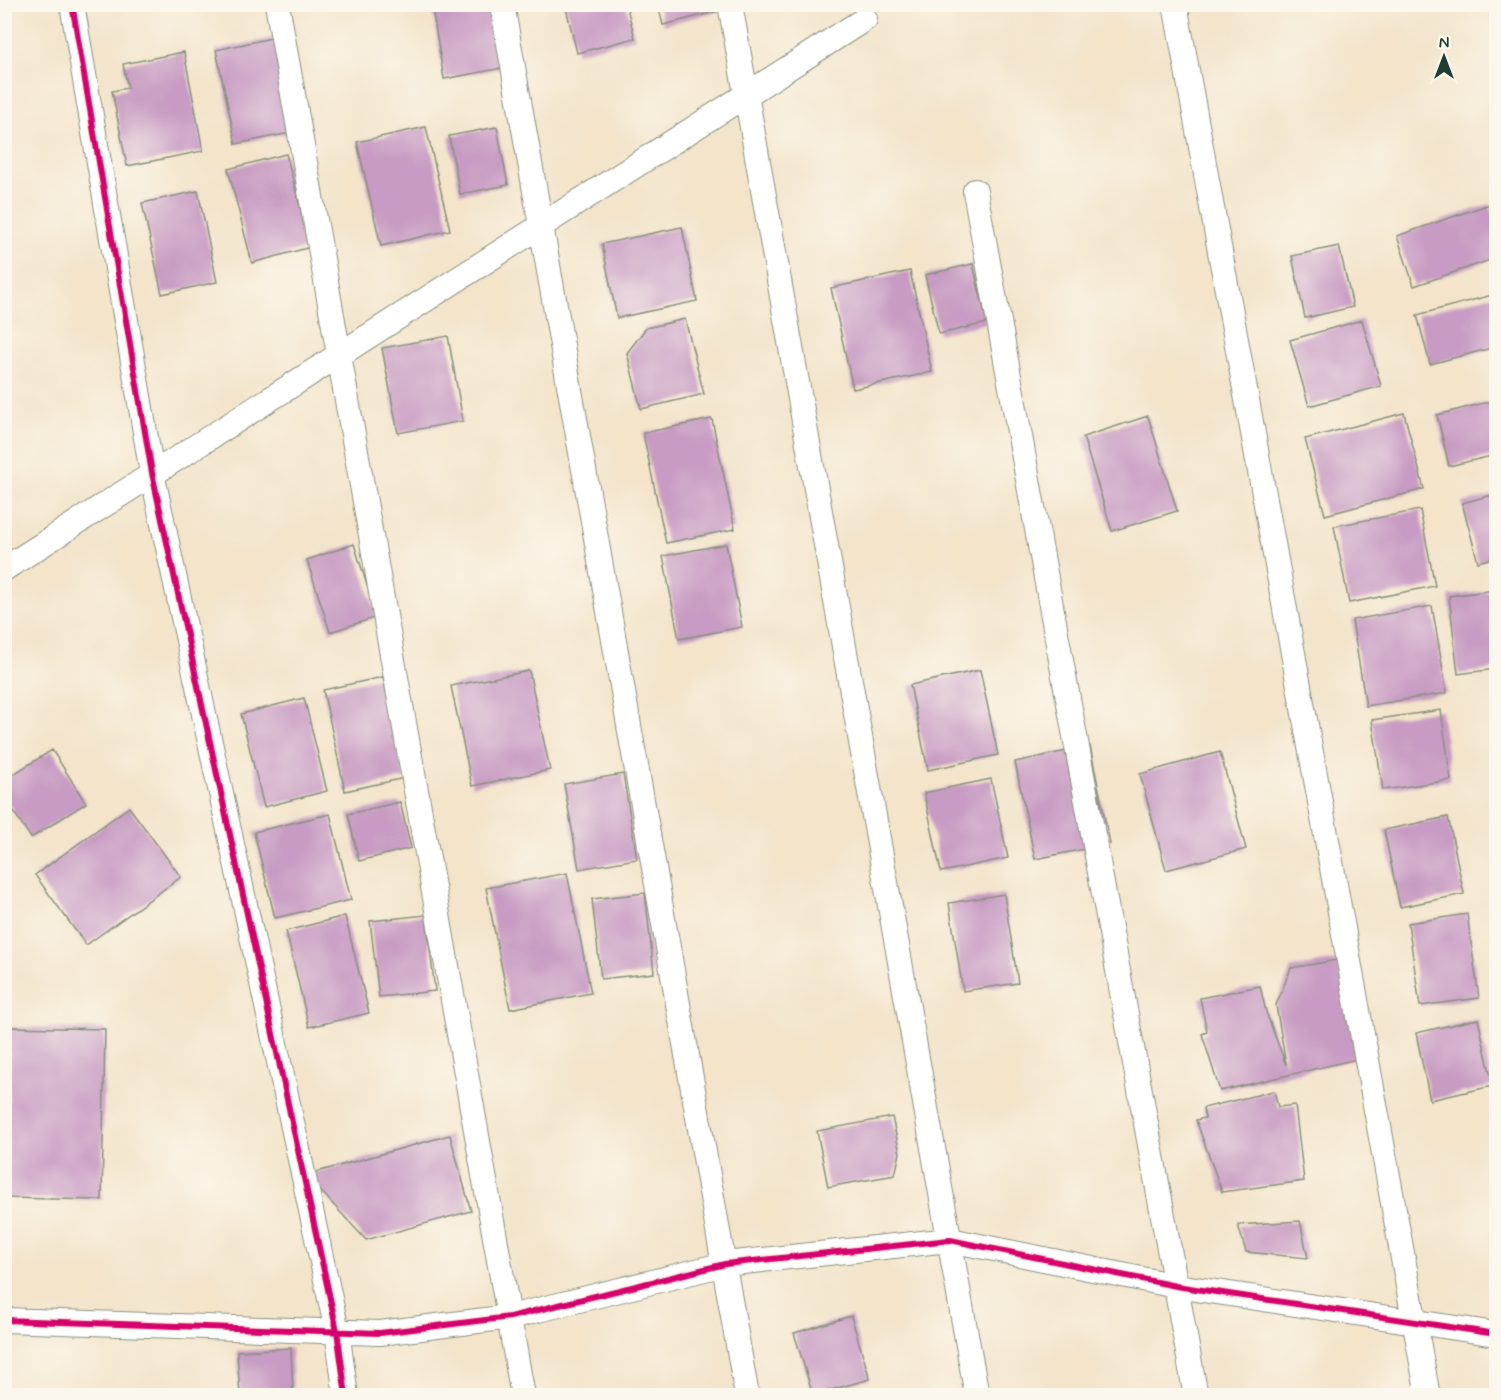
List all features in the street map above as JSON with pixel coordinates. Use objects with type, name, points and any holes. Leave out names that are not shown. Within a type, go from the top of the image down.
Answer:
[{"type":"street","points":[[72,4],[152,473],[337,1331],[346,1395]]},
{"type":"street","points":[[277,4],[524,1395]]},
{"type":"street","points":[[502,4],[747,1395]]},
{"type":"street","points":[[730,4],[977,1395]]},
{"type":"street","points":[[1175,4],[1428,1395]]},
{"type":"street","points":[[4,569],[866,19]]},
{"type":"street","points":[[975,191],[1196,1395]]},
{"type":"street","points":[[4,1320],[380,1333],[510,1317],[725,1264],[950,1240],[1176,1286],[1497,1334]]},
{"type":"building","points":[[452,4],[492,4],[503,68],[444,79],[432,8]]},
{"type":"building","points":[[565,4],[626,4],[635,38],[577,53]]},
{"type":"building","points":[[658,4],[718,4],[719,11],[663,25]]},
{"type":"building","points":[[290,34],[310,129],[236,144],[216,50]]},
{"type":"building","points":[[184,52],[203,151],[127,166],[112,91],[128,88],[123,64]]},
{"type":"building","points":[[426,127],[450,230],[381,246],[357,142]]},
{"type":"building","points":[[497,127],[508,185],[460,194],[449,136]]},
{"type":"building","points":[[286,154],[311,247],[252,263],[228,169]]},
{"type":"building","points":[[198,191],[217,282],[162,294],[142,203]]},
{"type":"building","points":[[1490,204],[1496,222],[1496,258],[1414,286],[1397,236]]},
{"type":"building","points":[[682,227],[697,301],[617,318],[602,244]]},
{"type":"building","points":[[1339,246],[1353,307],[1305,318],[1292,256]]},
{"type":"building","points":[[973,264],[987,323],[939,334],[925,275]]},
{"type":"building","points":[[910,271],[932,372],[853,389],[831,288]]},
{"type":"building","points":[[1496,294],[1496,347],[1430,364],[1417,315]]},
{"type":"building","points":[[685,319],[704,394],[641,409],[627,353],[646,328]]},
{"type":"building","points":[[1362,320],[1381,386],[1309,406],[1290,340]]},
{"type":"building","points":[[448,336],[463,421],[398,433],[382,348]]},
{"type":"building","points":[[1496,400],[1496,455],[1449,466],[1437,415]]},
{"type":"building","points":[[1404,413],[1424,489],[1325,515],[1305,439]]},
{"type":"building","points":[[1148,416],[1177,511],[1112,531],[1083,437]]},
{"type":"building","points":[[712,419],[735,529],[666,543],[643,433]]},
{"type":"building","points":[[1496,494],[1496,557],[1478,562],[1462,503]]},
{"type":"building","points":[[1420,510],[1435,586],[1349,603],[1334,526]]},
{"type":"building","points":[[354,544],[377,617],[330,632],[307,560]]},
{"type":"building","points":[[726,544],[742,627],[679,639],[663,556]]},
{"type":"building","points":[[1496,590],[1496,669],[1458,674],[1449,596]]},
{"type":"building","points":[[1432,606],[1447,693],[1366,706],[1352,620]]},
{"type":"building","points":[[980,670],[998,755],[928,770],[910,685]]},
{"type":"building","points":[[529,671],[550,770],[472,786],[451,686]]},
{"type":"building","points":[[383,677],[405,778],[345,791],[323,690]]},
{"type":"building","points":[[304,698],[327,791],[264,807],[241,714]]},
{"type":"building","points":[[1441,710],[1451,780],[1383,790],[1372,720]]},
{"type":"building","points":[[1090,746],[1110,844],[1035,859],[1015,762]]},
{"type":"building","points":[[52,750],[86,803],[31,838],[4,797],[4,780]]},
{"type":"building","points":[[1220,752],[1246,849],[1166,870],[1140,774]]},
{"type":"building","points":[[623,774],[637,859],[579,869],[564,784]]},
{"type":"building","points":[[991,779],[1008,858],[941,872],[924,793]]},
{"type":"building","points":[[400,802],[411,848],[359,861],[348,814]]},
{"type":"building","points":[[129,807],[181,877],[86,945],[35,875]]},
{"type":"building","points":[[330,814],[351,900],[275,918],[254,832]]},
{"type":"building","points":[[1448,817],[1464,894],[1400,907],[1384,830]]},
{"type":"building","points":[[567,873],[591,993],[510,1009],[486,888]]},
{"type":"building","points":[[645,893],[654,973],[601,979],[592,899]]},
{"type":"building","points":[[1004,894],[1018,983],[963,991],[949,903]]},
{"type":"building","points":[[1467,914],[1479,998],[1420,1006],[1408,923]]},
{"type":"building","points":[[426,915],[435,991],[379,997],[370,921]]},
{"type":"building","points":[[345,916],[369,1013],[309,1027],[286,931]]},
{"type":"building","points":[[1343,959],[1361,1058],[1220,1091],[1202,1034],[1207,1032],[1200,998],[1260,986],[1266,1012],[1286,1065],[1276,1005],[1291,968]]},
{"type":"building","points":[[1478,1019],[1493,1086],[1430,1100],[1416,1033]]},
{"type":"building","points":[[10,1027],[105,1029],[102,1200],[7,1198]]},
{"type":"building","points":[[1274,1091],[1278,1107],[1295,1105],[1304,1181],[1222,1192],[1196,1120],[1205,1118],[1203,1108]]},
{"type":"building","points":[[892,1117],[900,1153],[895,1175],[828,1187],[817,1131]]},
{"type":"building","points":[[450,1135],[471,1211],[366,1240],[306,1175]]},
{"type":"building","points":[[1300,1221],[1308,1258],[1246,1252],[1238,1225]]},
{"type":"building","points":[[851,1316],[870,1379],[813,1395],[794,1333]]},
{"type":"building","points":[[291,1348],[293,1395],[240,1395],[237,1351]]},
{"type":"cycle path","points":[[72,4],[152,473],[337,1331],[346,1396]]},
{"type":"cycle path","points":[[4,1320],[380,1333],[510,1317],[725,1264],[950,1240],[1176,1286],[1496,1334]]}]
